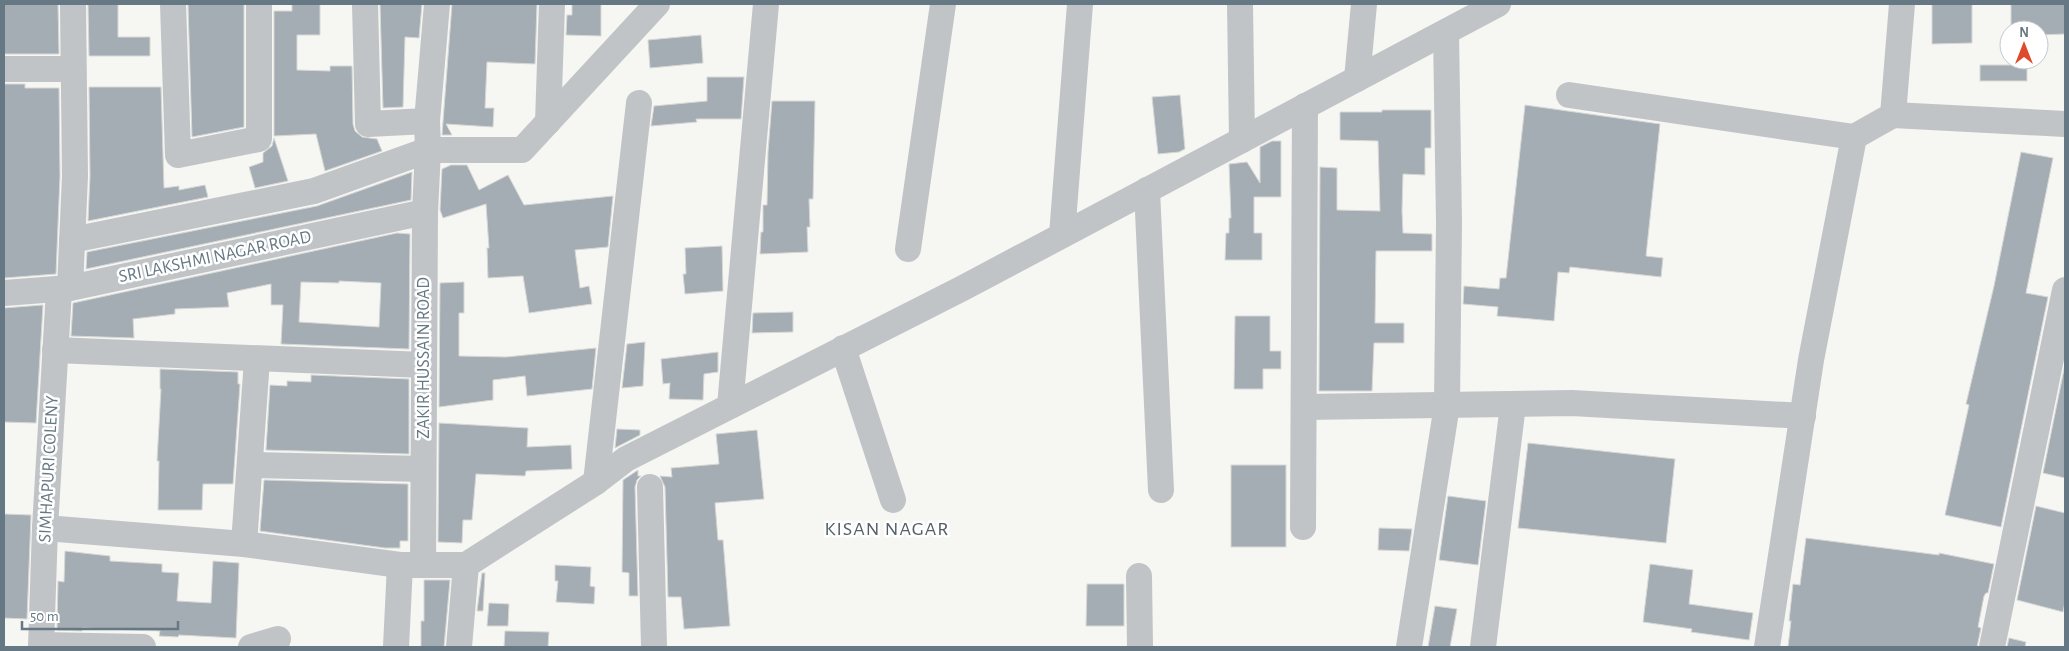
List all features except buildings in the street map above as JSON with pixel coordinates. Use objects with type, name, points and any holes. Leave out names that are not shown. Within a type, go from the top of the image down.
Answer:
[{"type":"street","name":"SIMHAPURI COLENY","points":[[41,646],[45,528],[55,350],[72,240],[75,176],[72,69],[73,4]]},
{"type":"street","points":[[173,4],[178,155],[258,139],[258,4]]},
{"type":"street","points":[[365,4],[368,124],[427,121]]},
{"type":"street","name":"ZAKIR HUSSAIN ROAD","points":[[396,647],[411,565],[423,469],[427,121],[437,4]]},
{"type":"street","points":[[548,122],[552,4]]},
{"type":"street","points":[[72,240],[314,191],[428,150],[522,150],[657,4]]},
{"type":"street","points":[[730,406],[766,4]]},
{"type":"street","points":[[908,249],[943,4]]},
{"type":"street","points":[[1062,235],[1080,4]]},
{"type":"street","points":[[1240,4],[1242,140]]},
{"type":"street","points":[[1357,79],[1364,4]]},
{"type":"street","points":[[45,528],[244,544],[411,565],[466,565],[596,482],[626,459],[1062,235],[1498,4]]},
{"type":"street","points":[[1893,115],[1902,4]]},
{"type":"street","points":[[1409,647],[1448,405],[1449,223],[1446,32]]},
{"type":"street","points":[[4,69],[72,69]]},
{"type":"street","points":[[1569,95],[1854,137],[1893,115],[2065,124]]},
{"type":"street","points":[[596,482],[639,104]]},
{"type":"street","points":[[1303,527],[1305,106]]},
{"type":"street","points":[[1767,647],[1811,360],[1854,137]]},
{"type":"street","points":[[1147,190],[1161,490]]},
{"type":"street","name":"SRI LAKSHMI NAGAR ROAD","points":[[4,293],[64,289],[425,212]]},
{"type":"street","points":[[1992,647],[2065,290]]},
{"type":"street","points":[[843,348],[892,500]]},
{"type":"street","points":[[55,350],[424,365]]},
{"type":"street","points":[[244,544],[257,359]]},
{"type":"street","points":[[1304,407],[1572,403],[1803,416]]},
{"type":"street","points":[[1483,647],[1513,405]]},
{"type":"street","points":[[250,465],[423,469]]},
{"type":"street","points":[[650,487],[654,647]]},
{"type":"street","points":[[459,647],[466,565]]},
{"type":"street","points":[[1139,576],[1140,647]]},
{"type":"street","points":[[251,647],[278,639]]},
{"type":"street","points":[[41,646],[143,647]]},
{"type":"district","name":"KISAN NAGAR","points":[[887,529]]}]
